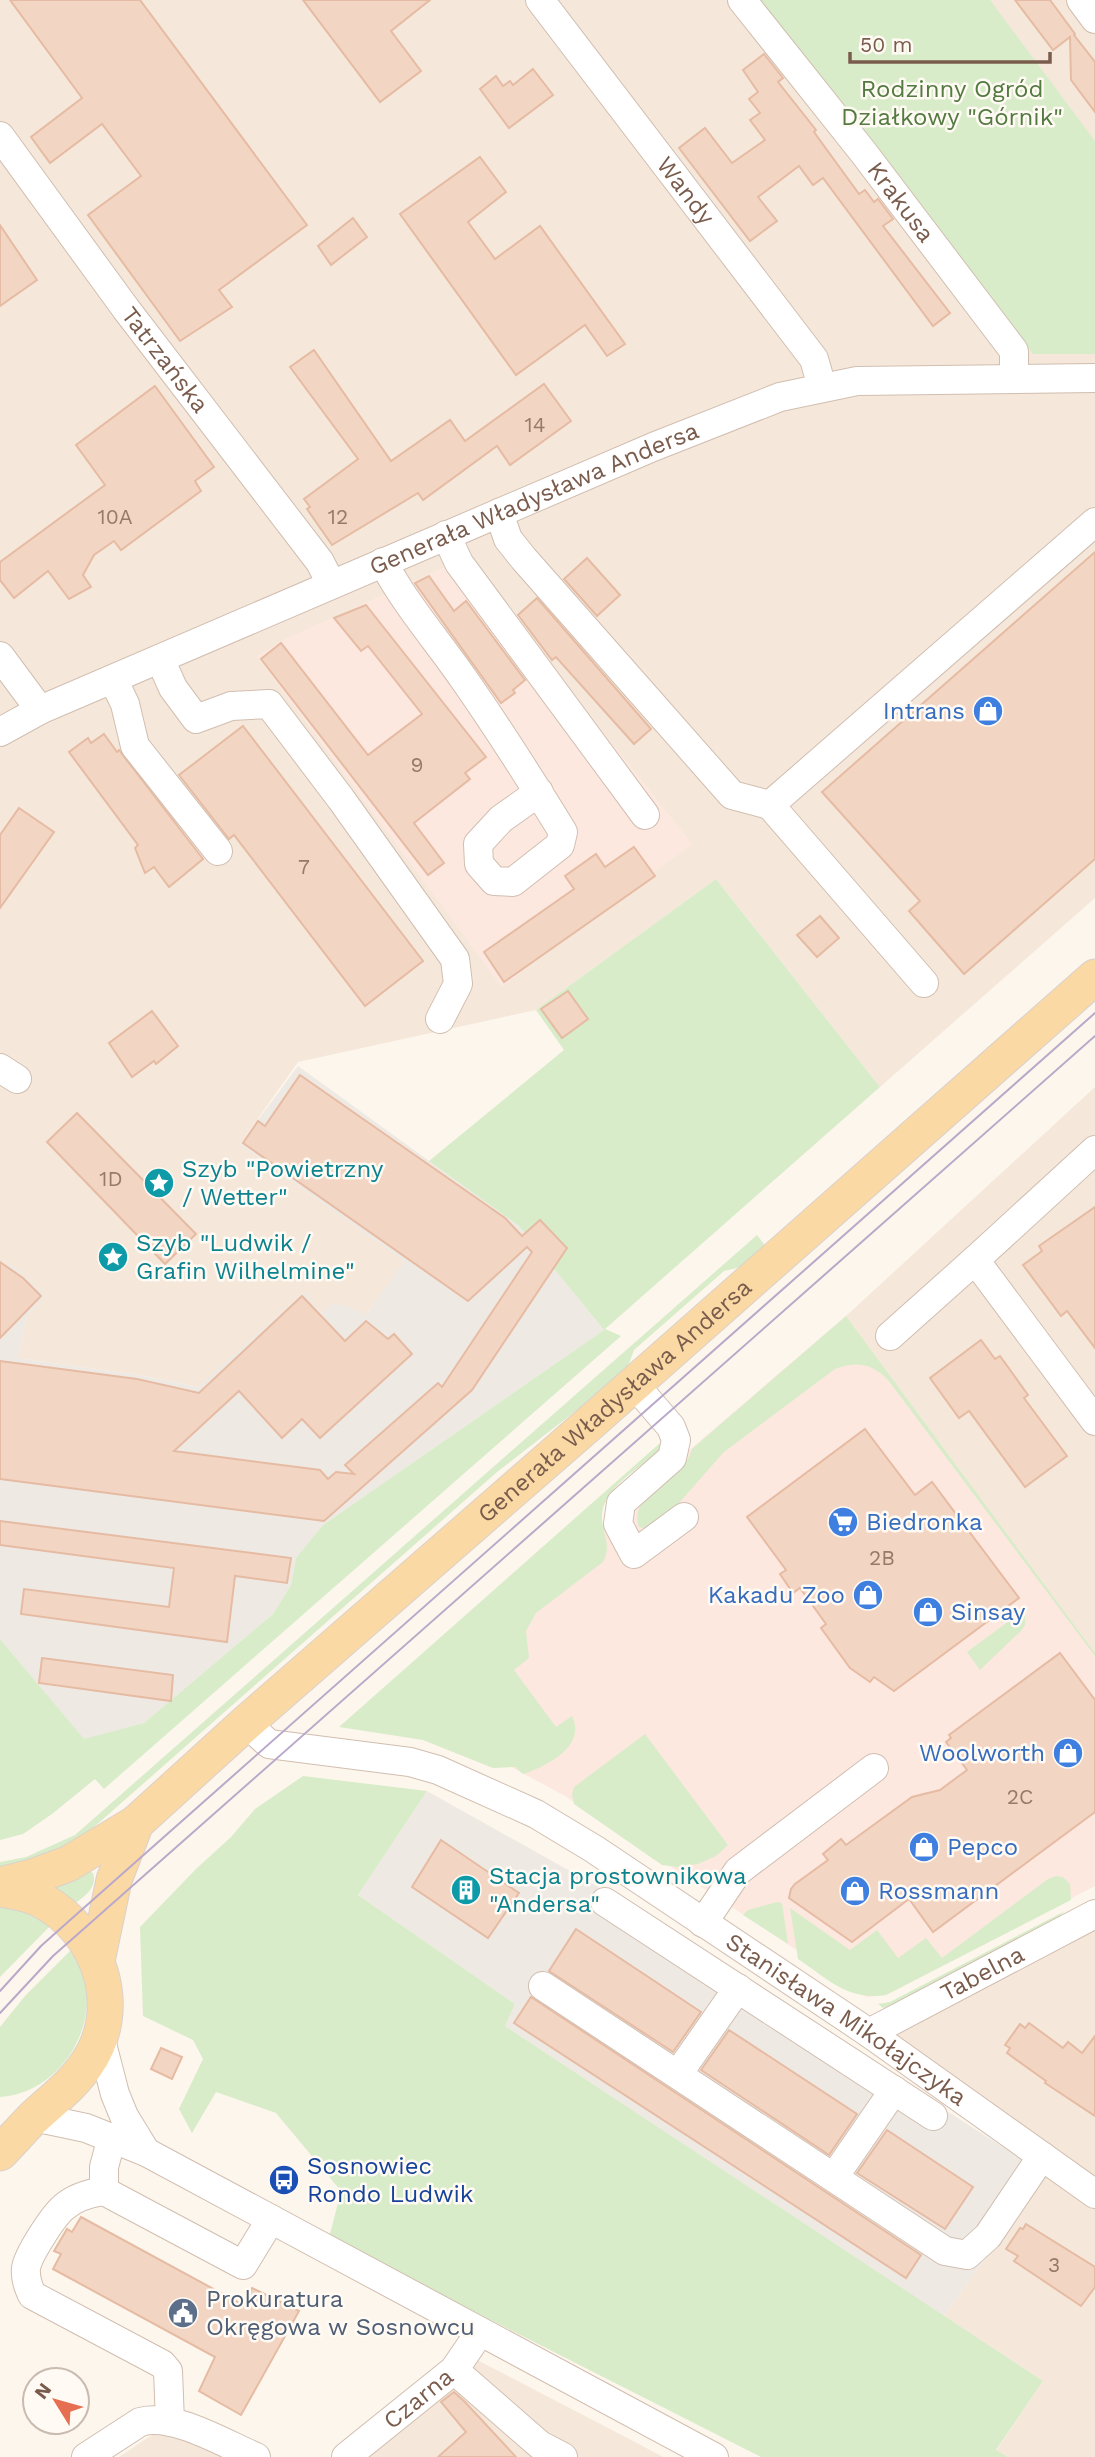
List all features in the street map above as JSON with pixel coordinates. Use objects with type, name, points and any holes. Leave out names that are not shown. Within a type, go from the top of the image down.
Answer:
[{"type":"main road","name":"Generała Władysława Andersa","points":[[0,1887],[68,1864],[136,1823],[246,1723],[1095,977]]},
{"type":"main road","name":"Generała Władysława Andersa","points":[[97,1961],[114,1880],[136,1823]]},
{"type":"main road","points":[[0,1887],[40,1900],[55,1909],[80,1932],[97,1961],[104,1979],[106,1998],[100,2036],[87,2064],[62,2093],[17,2117],[0,2153]]},
{"type":"street","name":"Wandy","points":[[540,0],[814,359],[822,387]]},
{"type":"street","name":"Krakusa","points":[[742,0],[863,152],[1014,351],[1014,379]]},
{"type":"street","points":[[1081,0],[1095,19]]},
{"type":"street","name":"Tatrzańska","points":[[0,136],[127,309],[320,562],[331,584]]},
{"type":"street","name":"Generała Władysława Andersa","points":[[0,732],[40,710],[331,584],[653,447],[780,397],[857,381],[1095,378]]},
{"type":"street","points":[[499,513],[508,539],[524,559],[732,794],[770,805],[924,983]]},
{"type":"street","points":[[770,805],[1095,522]]},
{"type":"street","points":[[446,535],[459,563],[645,815]]},
{"type":"street","points":[[383,562],[399,593],[461,675],[539,792]]},
{"type":"street","points":[[0,656],[40,710]]},
{"type":"street","points":[[160,659],[173,688],[196,719],[231,706],[269,704],[456,959],[458,984],[440,1019]]},
{"type":"street","points":[[113,679],[125,704],[135,746],[218,851]]},
{"type":"street","points":[[890,1336],[1095,1150]]},
{"type":"street","points":[[975,1260],[1095,1421]]},
{"type":"street","points":[[634,1384],[671,1427],[676,1440],[672,1458],[621,1503],[618,1524],[634,1554],[684,1517]]},
{"type":"street","name":"Stanisława Mikołajczyka","points":[[246,1723],[269,1744],[388,1758],[438,1770],[536,1814],[869,2033],[1095,2194]]},
{"type":"street","points":[[703,1923],[738,1871],[874,1768]]},
{"type":"street","points":[[640,1925],[661,1894]]},
{"type":"street","points":[[605,1902],[933,2116]]},
{"type":"street","name":"Tabelna","points":[[869,2033],[1095,1914]]},
{"type":"street","points":[[678,2074],[747,1994],[775,1972]]},
{"type":"street","points":[[543,1986],[945,2251],[967,2255],[988,2236],[1042,2156]]},
{"type":"street","points":[[100,2036],[115,2094],[124,2116],[146,2152]]},
{"type":"street","points":[[834,2177],[894,2090]]},
{"type":"street","points":[[17,2117],[86,2128],[146,2152],[714,2457]]},
{"type":"street","points":[[104,2191],[104,2167],[112,2137]]},
{"type":"street","points":[[170,2422],[168,2371],[162,2364],[32,2295],[27,2283],[26,2266],[41,2238],[63,2207],[92,2193],[104,2191],[243,2265],[271,2219]]},
{"type":"street","name":"Czarna","points":[[346,2457],[454,2370],[480,2332]]},
{"type":"street","points":[[454,2370],[540,2445],[564,2457]]},
{"type":"street","points":[[86,2457],[140,2422],[150,2419],[181,2424],[256,2457]]},
{"type":"shaded area","points":[[0,0],[761,0],[1095,341],[1095,898],[880,1087],[716,879],[536,1010],[298,1062],[240,1144],[405,1261],[366,1315],[335,1302],[321,1313],[303,1293],[199,1387],[139,1375],[17,1358],[27,1317],[0,1264]]},
{"type":"shaded area","points":[[979,0],[1095,0],[1095,161]]},
{"type":"shaded area","points":[[465,558],[692,844],[502,987],[257,656],[281,641]]},
{"type":"shaded area","points":[[298,1066],[519,1226],[604,1330],[323,1525],[296,1558],[291,1585],[273,1614],[144,1723],[84,1740],[0,1639],[0,1264],[13,1266],[45,1296],[27,1317],[17,1358],[139,1375],[198,1387],[304,1292],[321,1313],[335,1302],[367,1314],[404,1261],[240,1144]]},
{"type":"shaded area","points":[[1095,1087],[1095,1653],[846,1316]]},
{"type":"shaded area","points":[[846,1316],[1095,1653],[1095,1886],[886,1995],[867,1997],[565,1796],[459,1739],[519,1586],[590,1535]]},
{"type":"shaded area","points":[[427,1791],[595,1885],[1045,2174],[944,2316],[505,2026],[515,2004],[358,1895]]},
{"type":"shaded area","points":[[1095,1925],[1095,2457],[1008,2457],[996,2451],[1043,2381],[944,2316],[1045,2174],[883,2037]]},
{"type":"shaded area","points":[[464,2353],[637,2443],[663,2457],[336,2457]]},
{"type":"shaded area","points":[[164,2427],[234,2457],[119,2457]]},
{"type":"green space","name":"Rodzinny Ogród Działkowy \"Górnik\"","points":[[752,0],[990,0],[1095,141],[1095,354],[1033,354]]},
{"type":"green space","points":[[716,879],[880,1087],[605,1329],[621,1336],[104,1789],[95,1779],[23,1834],[0,1840],[0,1639],[84,1739],[144,1723],[273,1614],[291,1585],[296,1558],[323,1525],[604,1330],[519,1226],[429,1161],[564,1050],[536,1010]]},
{"type":"green space","points":[[757,1235],[764,1244],[763,1250],[745,1266],[724,1271],[634,1350],[626,1372],[497,1472],[77,1842],[56,1853],[0,1868],[0,1862],[26,1857],[75,1835]]},
{"type":"green space","points":[[846,1316],[1095,1656],[888,1380],[876,1370],[863,1365],[835,1369],[724,1452],[671,1512],[648,1529],[639,1527],[637,1517],[645,1499],[679,1471],[692,1449]]},
{"type":"green space","points":[[660,1443],[658,1452],[622,1481],[607,1499],[602,1519],[607,1545],[603,1562],[536,1613],[526,1631],[529,1658],[514,1670],[556,1727],[572,1716],[574,1737],[562,1753],[543,1766],[523,1774],[515,1767],[493,1768],[423,1740],[339,1727]]},
{"type":"green space","points":[[1025,1609],[1025,1625],[1021,1631],[980,1670],[967,1652]]},
{"type":"green space","points":[[645,1734],[728,1845],[716,1856],[698,1864],[678,1867],[662,1865],[574,1804],[574,1787]]},
{"type":"green space","points":[[303,1776],[427,1791],[358,1895],[515,2004],[505,2026],[1043,2381],[996,2450],[1008,2457],[761,2457],[329,2238],[341,2191],[276,2113],[216,2092],[192,2133],[179,2109],[203,2059],[193,2040],[143,2016],[140,1927],[231,1837],[255,1809]]},
{"type":"green space","points":[[88,1871],[93,1873],[94,1883],[86,1895],[74,1904],[55,1890],[55,1887]]},
{"type":"green space","points":[[1063,1877],[1070,1884],[1071,1900],[886,1995],[860,1995],[849,1992],[798,1959],[790,1908],[850,1950],[877,1930],[898,1958],[926,1938],[942,1958],[1048,1879]]},
{"type":"green space","points":[[782,1903],[788,1944],[743,1915],[748,1910]]},
{"type":"green space","points":[[0,1907],[26,1913],[50,1926],[0,1977]]},
{"type":"green space","points":[[1065,1911],[1053,1922],[898,2003],[883,2008],[878,2004],[890,2002]]},
{"type":"green space","points":[[72,1949],[81,1966],[87,1991],[81,2033],[58,2070],[22,2093],[0,2097],[0,2027],[25,1996]]},
{"type":"building","points":[[10,0],[140,0],[307,225],[219,290],[232,307],[180,341],[88,215],[141,176],[102,124],[50,163],[31,137],[82,98]]},
{"type":"building","points":[[303,0],[430,0],[391,31],[421,71],[380,102]]},
{"type":"building","points":[[1015,0],[1050,0],[1095,62],[1095,112],[1071,80],[1070,37],[1053,50]]},
{"type":"building","points":[[764,54],[783,78],[778,82],[816,130],[814,132],[859,194],[865,190],[874,202],[878,199],[893,219],[883,226],[950,313],[933,326],[823,178],[813,185],[799,166],[758,197],[777,221],[750,241],[679,148],[705,128],[732,163],[765,140],[750,120],[760,113],[749,99],[758,92],[743,70]]},
{"type":"building","points":[[533,69],[553,95],[509,128],[480,89],[496,76],[503,86],[510,81],[513,85]]},
{"type":"building","points":[[480,157],[506,192],[468,222],[495,259],[540,226],[625,344],[607,356],[585,325],[516,375],[400,214]]},
{"type":"building","points":[[353,218],[367,237],[331,265],[318,246]]},
{"type":"building","points":[[0,225],[37,280],[0,306]]},
{"type":"building","points":[[314,350],[391,461],[450,420],[465,441],[544,384],[571,421],[510,465],[497,446],[423,500],[418,493],[332,545],[307,509],[310,507],[304,499],[358,459],[290,367]]},
{"type":"building","points":[[155,386],[214,467],[195,481],[201,491],[121,550],[114,541],[94,555],[83,575],[91,587],[69,599],[48,571],[14,598],[0,580],[0,562],[105,485],[76,445]]},
{"type":"building","points":[[1095,552],[1095,859],[964,974],[909,911],[920,901],[822,792]]},
{"type":"building","points":[[587,558],[620,595],[597,616],[564,579]]},
{"type":"building","points":[[429,576],[454,611],[466,601],[525,680],[513,690],[515,693],[501,703],[415,583]]},
{"type":"building","points":[[537,598],[651,729],[634,744],[556,657],[552,660],[518,615]]},
{"type":"building","points":[[366,605],[486,757],[465,773],[470,779],[414,823],[444,863],[428,875],[261,659],[281,643],[368,755],[422,714],[368,646],[361,651],[334,618]]},
{"type":"building","points":[[243,726],[423,961],[365,1006],[234,835],[229,839],[179,775]]},
{"type":"building","points":[[104,734],[203,859],[169,887],[154,867],[145,873],[135,848],[138,845],[69,752],[88,738],[91,743]]},
{"type":"building","points":[[19,808],[54,832],[0,908],[0,835]]},
{"type":"building","points":[[634,847],[655,876],[504,982],[484,952],[574,889],[565,876],[596,854],[605,867]]},
{"type":"building","points":[[820,916],[839,938],[817,957],[797,935]]},
{"type":"building","points":[[568,991],[588,1019],[562,1038],[541,1009]]},
{"type":"building","points":[[152,1011],[178,1046],[156,1064],[154,1061],[132,1077],[109,1043]]},
{"type":"building","points":[[300,1075],[505,1218],[522,1236],[540,1220],[567,1248],[472,1390],[324,1521],[0,1479],[0,1361],[137,1379],[199,1393],[302,1296],[345,1341],[366,1321],[388,1339],[394,1334],[412,1354],[320,1438],[302,1419],[282,1438],[239,1391],[174,1451],[320,1470],[328,1479],[336,1472],[354,1474],[345,1465],[438,1383],[442,1387],[532,1252],[527,1247],[468,1301],[243,1143],[258,1121],[265,1126]]},
{"type":"building","points":[[77,1113],[196,1234],[165,1264],[47,1142]]},
{"type":"building","points":[[1095,1207],[1095,1348],[1067,1311],[1061,1316],[1023,1265],[1042,1251],[1039,1246]]},
{"type":"building","points":[[0,1262],[23,1278],[41,1296],[0,1338]]},
{"type":"building","points":[[981,1340],[995,1359],[1000,1356],[1028,1395],[1024,1398],[1067,1456],[1025,1487],[969,1411],[959,1418],[930,1378]]},
{"type":"building","points":[[865,1429],[915,1495],[932,1482],[1019,1598],[894,1691],[874,1677],[870,1682],[850,1668],[821,1628],[826,1624],[800,1588],[793,1593],[780,1574],[786,1570],[747,1517]]},
{"type":"building","points":[[0,1521],[291,1558],[287,1583],[235,1576],[227,1642],[21,1614],[24,1589],[169,1607],[174,1568],[0,1545]]},
{"type":"building","points":[[1060,1653],[1095,1700],[1095,1812],[933,1932],[909,1899],[852,1942],[789,1898],[795,1884],[828,1860],[823,1854],[841,1839],[846,1845],[912,1797],[940,1790],[967,1770],[946,1742],[951,1738],[949,1735]]},
{"type":"building","points":[[42,1658],[173,1675],[171,1701],[39,1683]]},
{"type":"building","name":"Stacja prostownikowa \"Andersa\"","points":[[441,1840],[519,1893],[488,1938],[412,1887]]},
{"type":"building","points":[[576,1929],[701,2012],[673,2052],[549,1971]]},
{"type":"building","points":[[531,1997],[921,2255],[906,2278],[514,2023]]},
{"type":"building","points":[[1029,2023],[1063,2048],[1068,2042],[1082,2053],[1095,2036],[1095,2116],[1045,2083],[1046,2081],[1007,2053],[1010,2048],[1005,2045],[1020,2024],[1025,2028]]},
{"type":"building","points":[[729,2030],[857,2114],[829,2155],[701,2070]]},
{"type":"building","points":[[161,2048],[182,2057],[172,2079],[151,2069]]},
{"type":"building","points":[[887,2130],[973,2187],[945,2229],[857,2173]]},
{"type":"building","name":"Prokuratura Okręgowa w Sosnowcu","points":[[81,2217],[243,2305],[252,2288],[299,2311],[241,2415],[199,2391],[215,2357],[53,2269],[61,2254],[54,2251],[67,2229],[72,2232]]},
{"type":"building","points":[[1026,2224],[1095,2267],[1095,2287],[1081,2306],[1014,2261],[1018,2256],[1006,2249],[1020,2228],[1023,2229]]},
{"type":"building","points":[[454,2392],[516,2457],[438,2457],[466,2432],[441,2402]]},
{"type":"tram line","points":[[0,1991],[41,1946],[1095,1013]]},
{"type":"tram line","points":[[0,2013],[53,1956],[1095,1036]]},
{"type":"place","name":"Intrans","points":[[988,711]]},
{"type":"place","name":"Szyb \"Powietrzny / Wetter\"","points":[[159,1183]]},
{"type":"place","name":"Szyb \"Ludwik / Grafin Wilhelmine\"","points":[[113,1257]]},
{"type":"place","name":"Biedronka","points":[[843,1522]]},
{"type":"place","name":"Kakadu Zoo","points":[[868,1595]]},
{"type":"place","name":"Sinsay","points":[[928,1612]]},
{"type":"place","name":"Woolworth","points":[[1068,1753]]},
{"type":"place","name":"Pepco","points":[[924,1847]]},
{"type":"place","name":"Stacja prostownikowa \"Andersa\"","points":[[466,1890]]},
{"type":"place","name":"Rossmann","points":[[855,1891]]},
{"type":"place","name":"Sosnowiec Rondo Ludwik","points":[[284,2180]]},
{"type":"place","name":"Prokuratura Okręgowa w Sosnowcu","points":[[183,2313]]}]
